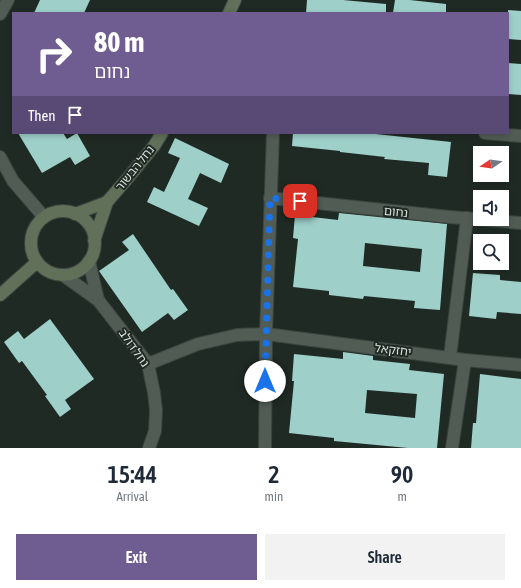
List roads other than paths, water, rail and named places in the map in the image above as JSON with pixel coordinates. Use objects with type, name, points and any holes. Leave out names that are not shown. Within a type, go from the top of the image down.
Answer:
[{"type":"street","points":[[0,14],[8,0]]},
{"type":"street","points":[[229,12],[235,0]]},
{"type":"street","name":"נחל הבשור","points":[[94,241],[107,202],[132,174],[161,134]]},
{"type":"street","points":[[265,448],[266,334],[273,134]]},
{"type":"street","points":[[497,134],[521,136]]},
{"type":"street","points":[[0,157],[13,181],[44,218]]},
{"type":"street","name":"נחום","points":[[270,198],[521,223]]},
{"type":"street","name":"נחל הבשור","points":[[75,214],[107,202]]},
{"type":"street","points":[[61,211],[75,214],[88,224],[92,233],[94,241],[93,252],[89,261],[78,271],[63,275],[48,271],[37,262],[32,251],[32,233],[37,224],[49,214],[61,211]]},
{"type":"street","points":[[450,357],[467,218]]},
{"type":"street","name":"נחל דולב","points":[[89,261],[98,300]]},
{"type":"street","points":[[0,295],[37,262]]},
{"type":"street","name":"נחל דולב","points":[[63,275],[98,300],[148,364],[156,410],[156,431],[149,448]]},
{"type":"street","name":"יחזקאל","points":[[148,364],[198,344],[237,335],[266,334],[465,360],[521,365]]},
{"type":"street","points":[[452,448],[465,360]]}]
